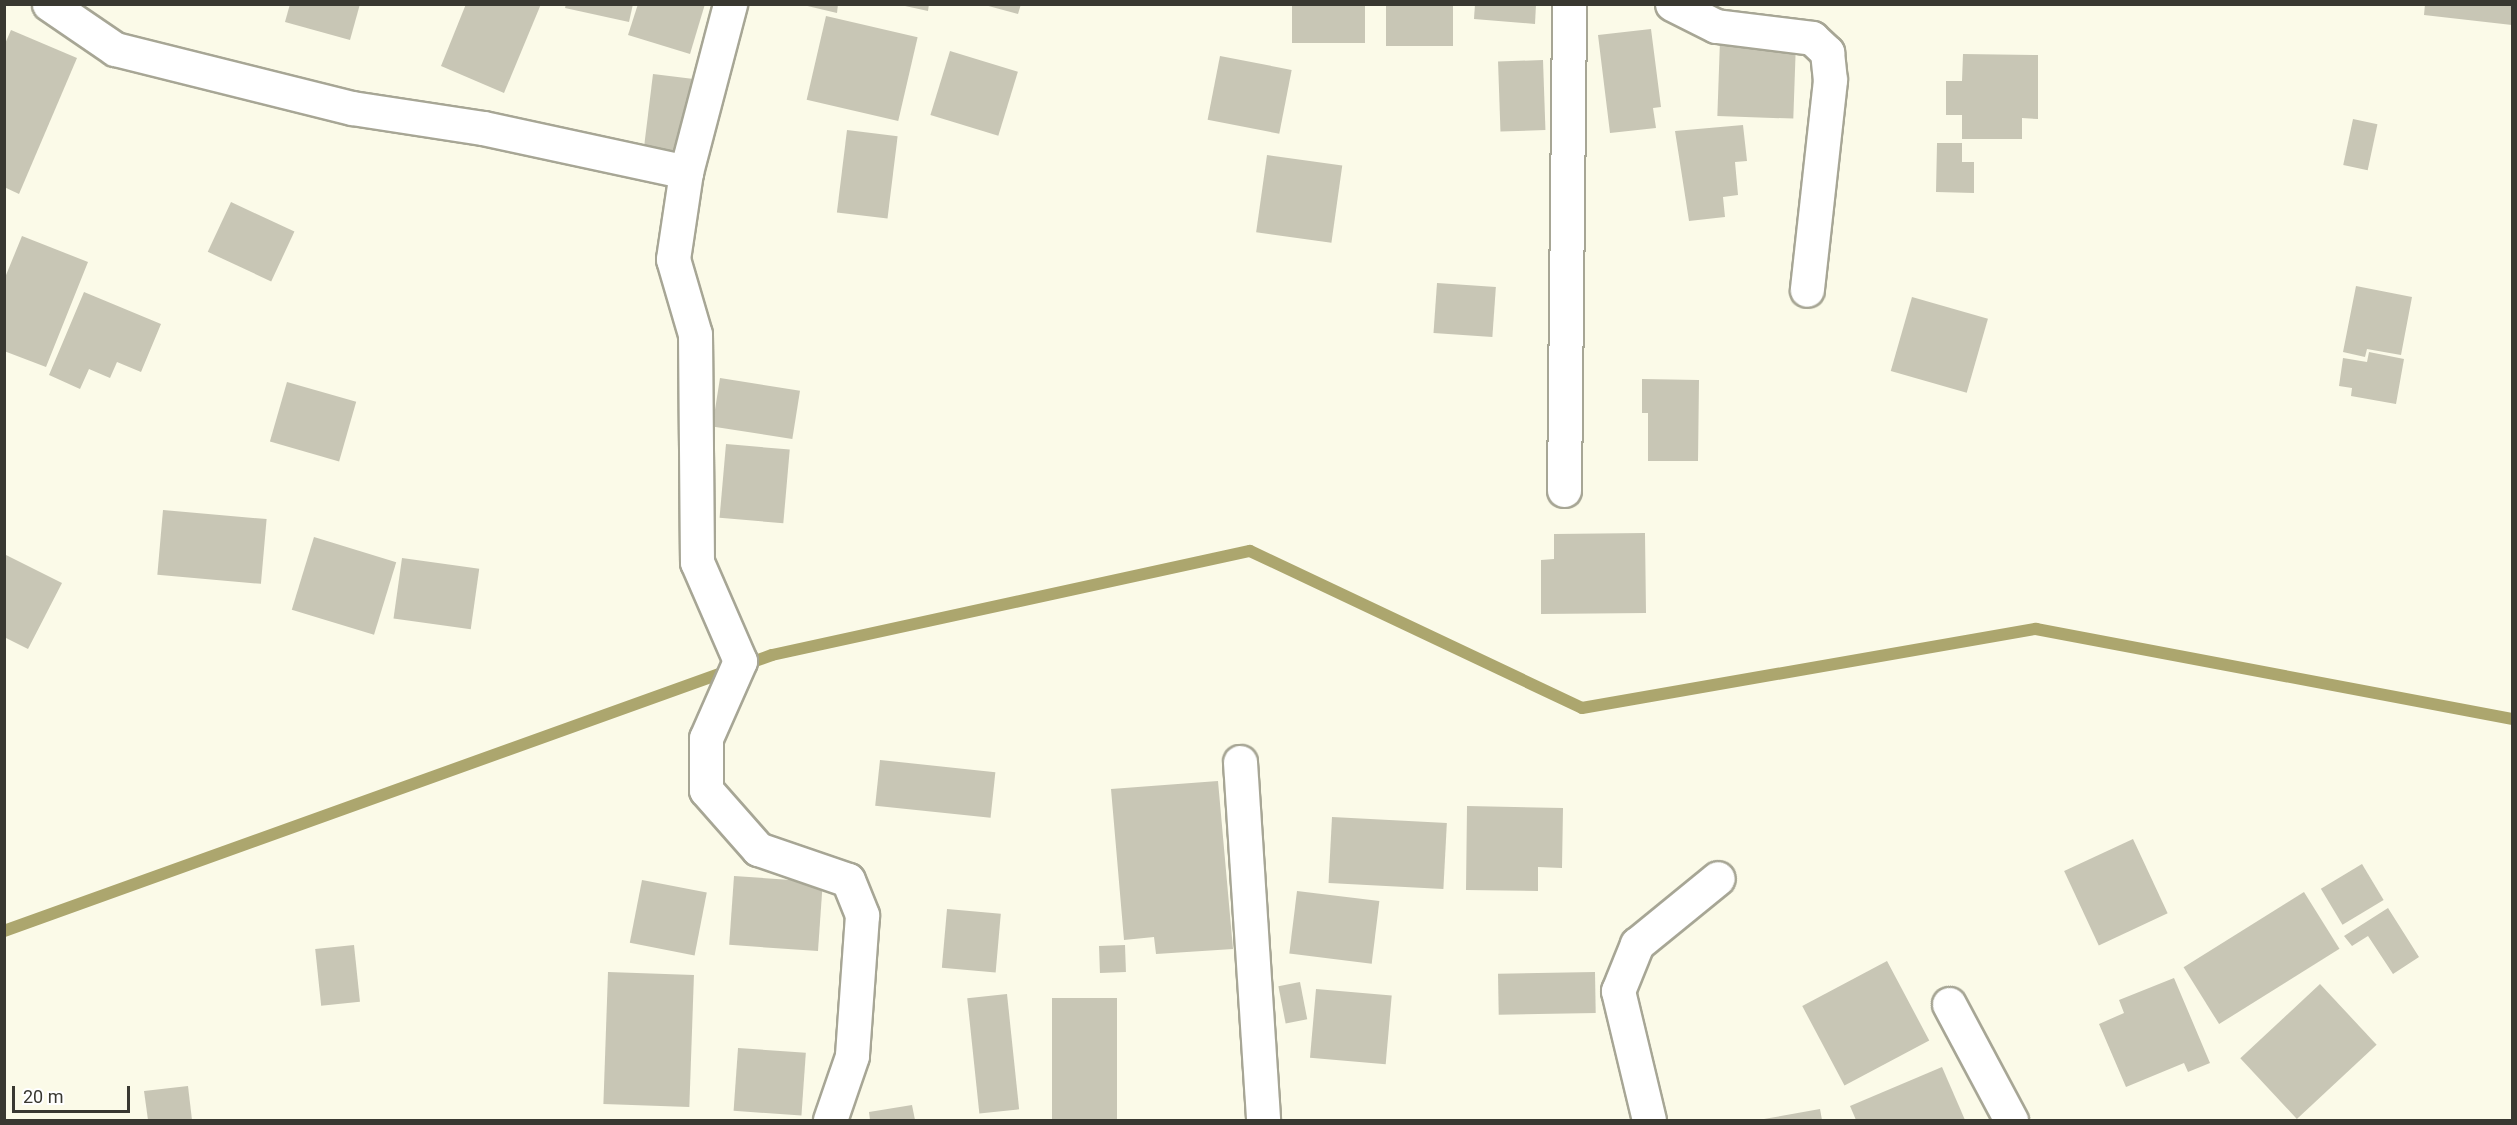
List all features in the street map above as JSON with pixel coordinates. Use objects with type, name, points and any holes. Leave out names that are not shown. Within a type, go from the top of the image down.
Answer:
[{"type":"street","points":[[49,4],[115,49],[352,108],[483,128],[686,172]]},
{"type":"street","points":[[730,4],[686,172],[673,259],[695,334],[697,562],[740,662],[705,738],[706,790],[758,849],[848,880],[862,915],[852,1056],[830,1120]]},
{"type":"street","points":[[1564,490],[1569,4]]},
{"type":"street","points":[[1672,4],[1716,26],[1812,38],[1827,52],[1830,80],[1807,290]]},
{"type":"street","points":[[1240,762],[1263,1120]]},
{"type":"street","points":[[1649,1120],[1618,992],[1637,944],[1718,878]]},
{"type":"street","points":[[1949,1004],[2011,1120]]},
{"type":"building","points":[[290,4],[360,4],[350,40],[285,22]]},
{"type":"building","points":[[466,4],[541,4],[504,93],[441,66]]},
{"type":"building","points":[[566,4],[633,4],[629,22],[565,8]]},
{"type":"building","points":[[638,4],[705,4],[690,54],[628,35]]},
{"type":"building","points":[[799,4],[838,4],[837,13]]},
{"type":"building","points":[[896,4],[929,4],[928,11]]},
{"type":"building","points":[[981,4],[1021,4],[1018,14]]},
{"type":"building","points":[[1292,4],[1365,4],[1365,43],[1292,43]]},
{"type":"building","points":[[1386,4],[1453,4],[1453,46],[1386,46]]},
{"type":"building","points":[[1475,4],[1536,4],[1535,24],[1474,19]]},
{"type":"building","points":[[2425,4],[2512,4],[2512,25],[2424,15]]},
{"type":"building","points":[[826,16],[918,37],[898,121],[807,100]]},
{"type":"building","points":[[1651,29],[1661,107],[1653,108],[1656,128],[1610,133],[1598,35]]},
{"type":"building","points":[[11,30],[77,58],[19,194],[4,187],[4,46]]},
{"type":"building","points":[[1720,40],[1796,43],[1793,119],[1717,116]]},
{"type":"building","points":[[950,51],[1018,72],[998,136],[930,115]]},
{"type":"building","points":[[1963,54],[2038,55],[2038,119],[2022,118],[2022,139],[1962,139],[1962,115],[1946,115],[1946,81],[1962,81]]},
{"type":"building","points":[[1220,56],[1292,70],[1279,134],[1208,120]]},
{"type":"building","points":[[1543,60],[1545,130],[1500,132],[1498,62]]},
{"type":"building","points":[[653,74],[692,79],[683,153],[644,148]]},
{"type":"building","points":[[2353,119],[2377,124],[2368,170],[2343,165]]},
{"type":"building","points":[[1743,125],[1747,161],[1735,162],[1738,195],[1723,197],[1725,217],[1689,221],[1675,131]]},
{"type":"building","points":[[847,130],[898,136],[888,219],[837,212]]},
{"type":"building","points":[[1937,143],[1962,143],[1962,162],[1974,162],[1974,193],[1936,192]]},
{"type":"building","points":[[1267,155],[1342,166],[1331,243],[1256,232]]},
{"type":"building","points":[[231,202],[294,232],[271,281],[208,252]]},
{"type":"building","points":[[22,236],[88,262],[46,367],[4,351],[4,280]]},
{"type":"building","points":[[1437,283],[1496,287],[1492,337],[1434,333]]},
{"type":"building","points":[[2356,286],[2412,297],[2401,355],[2367,349],[2365,357],[2343,352]]},
{"type":"building","points":[[84,292],[161,324],[141,372],[117,362],[110,378],[89,369],[80,389],[49,375]]},
{"type":"building","points":[[1912,297],[1988,319],[1967,393],[1891,371]]},
{"type":"building","points":[[2369,352],[2404,359],[2396,404],[2351,396],[2352,388],[2339,386],[2343,358],[2367,362]]},
{"type":"building","points":[[720,378],[800,391],[792,439],[712,426]]},
{"type":"building","points":[[1642,379],[1699,380],[1698,461],[1648,461],[1648,413],[1642,413]]},
{"type":"building","points":[[287,382],[356,402],[339,461],[270,442]]},
{"type":"building","points":[[726,444],[790,450],[783,523],[720,518]]},
{"type":"building","points":[[163,510],[267,519],[261,584],[157,575]]},
{"type":"building","points":[[1645,533],[1646,613],[1541,614],[1541,560],[1554,559],[1554,534]]},
{"type":"building","points":[[314,537],[396,562],[374,635],[292,610]]},
{"type":"building","points":[[4,554],[62,583],[28,649],[4,637]]},
{"type":"building","points":[[402,558],[479,569],[471,629],[394,618]]},
{"type":"building","points":[[880,760],[995,772],[991,818],[875,806]]},
{"type":"building","points":[[1218,781],[1233,949],[1156,954],[1154,937],[1124,940],[1111,789]]},
{"type":"building","points":[[1467,806],[1563,808],[1562,868],[1538,867],[1538,891],[1466,890]]},
{"type":"building","points":[[1332,817],[1447,823],[1443,889],[1329,883]]},
{"type":"building","points":[[2133,839],[2168,913],[2099,945],[2064,871]]},
{"type":"building","points":[[2362,864],[2384,900],[2342,925],[2321,889]]},
{"type":"building","points":[[734,876],[823,882],[818,951],[729,945]]},
{"type":"building","points":[[642,880],[707,893],[695,955],[630,943]]},
{"type":"building","points":[[1297,891],[1379,901],[1372,964],[1289,954]]},
{"type":"building","points":[[2304,892],[2340,949],[2219,1024],[2184,967]]},
{"type":"building","points":[[2388,908],[2419,957],[2393,974],[2368,936],[2352,946],[2344,936]]},
{"type":"building","points":[[947,909],[1001,914],[996,972],[942,968]]},
{"type":"building","points":[[354,945],[360,1002],[321,1006],[315,949]]},
{"type":"building","points":[[1125,945],[1126,972],[1100,973],[1099,946]]},
{"type":"building","points":[[1887,961],[1929,1040],[1844,1086],[1802,1006]]},
{"type":"building","points":[[608,972],[694,975],[689,1107],[603,1104]]},
{"type":"building","points":[[1595,972],[1596,1013],[1499,1015],[1498,974]]},
{"type":"building","points":[[2174,978],[2210,1063],[2188,1072],[2184,1063],[2126,1087],[2099,1024],[2124,1013],[2119,1000]]},
{"type":"building","points":[[1300,982],[1307,1019],[1286,1023],[1278,986]]},
{"type":"building","points":[[2320,984],[2377,1045],[2297,1119],[2240,1058]]},
{"type":"building","points":[[1316,989],[1392,996],[1386,1064],[1310,1058]]},
{"type":"building","points":[[1007,994],[1019,1109],[979,1114],[967,998]]},
{"type":"building","points":[[1052,998],[1117,998],[1117,1120],[1052,1120]]},
{"type":"building","points":[[738,1048],[806,1053],[801,1116],[734,1111]]},
{"type":"building","points":[[1942,1067],[1965,1120],[1856,1120],[1850,1106]]},
{"type":"building","points":[[188,1086],[192,1120],[148,1120],[144,1091]]},
{"type":"building","points":[[912,1105],[915,1120],[870,1120],[869,1112]]},
{"type":"building","points":[[1820,1109],[1822,1120],[1764,1120],[1764,1119]]},
{"type":"waterway","points":[[4,931],[772,655],[1250,551],[1582,708],[2036,629],[2512,719]]}]
